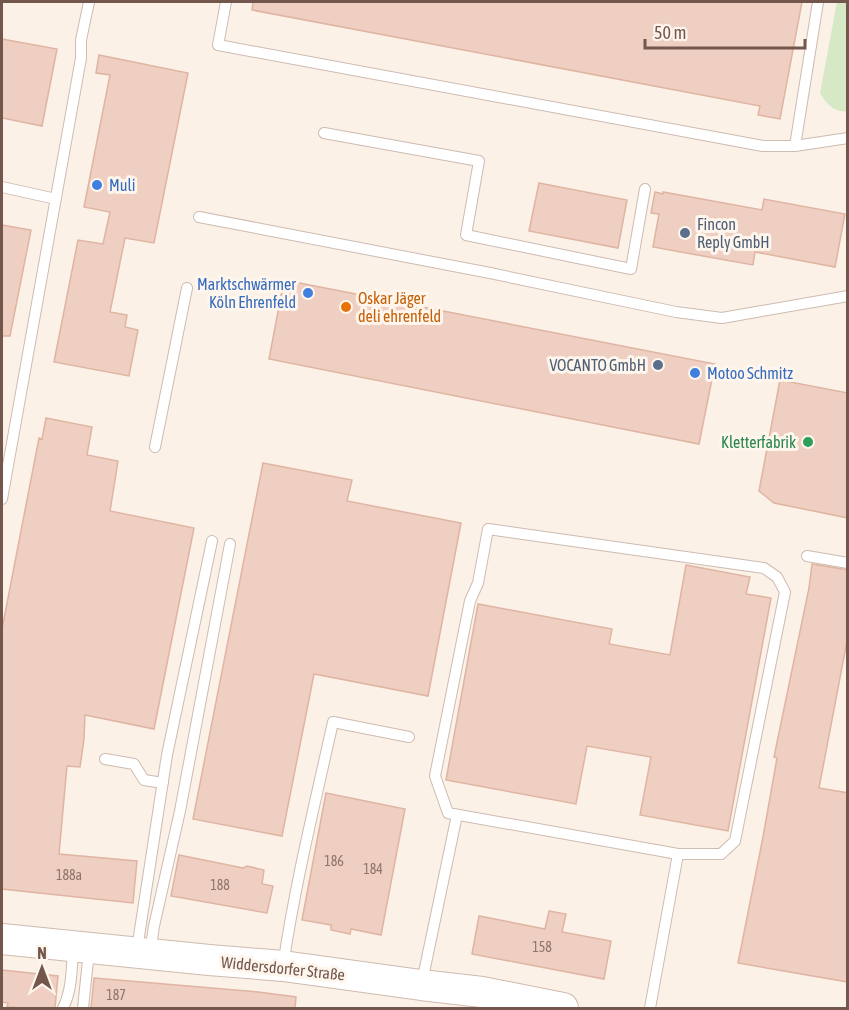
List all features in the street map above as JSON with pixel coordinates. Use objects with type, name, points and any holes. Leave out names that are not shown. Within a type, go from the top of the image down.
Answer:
[{"type":"main road","name":"Widdersdorfer Straße","points":[[2,939],[283,966],[482,992],[563,1008]]},
{"type":"lane","points":[[2,499],[89,2]]},
{"type":"lane","points":[[226,2],[218,45],[763,146],[795,146],[848,138]]},
{"type":"lane","points":[[795,146],[818,2]]},
{"type":"lane","points":[[324,133],[479,161],[466,235],[631,269],[645,189]]},
{"type":"lane","points":[[2,187],[56,198]]},
{"type":"lane","points":[[199,217],[490,273],[676,312],[722,318],[848,296]]},
{"type":"lane","points":[[155,447],[187,288]]},
{"type":"lane","points":[[488,529],[764,568],[777,577],[785,592],[735,841],[721,854],[678,854],[448,813],[435,776],[470,601],[478,583],[488,529]]},
{"type":"lane","points":[[143,953],[167,755],[212,541]]},
{"type":"lane","points":[[143,953],[154,926],[180,811],[231,544]]},
{"type":"lane","points":[[807,556],[848,563]]},
{"type":"lane","points":[[283,966],[308,833],[333,722],[409,737]]},
{"type":"lane","points":[[105,759],[134,764],[144,780],[163,783]]},
{"type":"lane","points":[[421,985],[457,815]]},
{"type":"lane","points":[[650,1008],[678,854]]},
{"type":"lane","points":[[63,1008],[71,969],[81,947]]},
{"type":"lane","points":[[81,947],[83,1008]]},
{"type":"green space","points":[[837,2],[848,2],[848,111],[834,109],[820,93]]},
{"type":"building","points":[[253,2],[802,2],[780,119],[758,115],[760,106],[252,10]]},
{"type":"building","points":[[2,39],[57,49],[42,126],[2,118]]},
{"type":"building","points":[[99,55],[188,73],[154,243],[125,238],[110,312],[127,315],[125,327],[138,330],[129,376],[54,362],[78,240],[103,244],[110,212],[84,207],[110,75],[96,73]]},
{"type":"building","points":[[539,183],[627,200],[618,248],[529,231]]},
{"type":"building","points":[[655,192],[762,210],[764,199],[845,214],[835,267],[755,252],[753,265],[653,247],[659,214],[651,213]]},
{"type":"building","points":[[2,225],[31,230],[10,336],[2,336]]},
{"type":"building","points":[[284,280],[715,364],[699,444],[269,359]]},
{"type":"building","name":"Kletterfabrik","points":[[780,380],[848,393],[848,518],[774,503],[759,491]]},
{"type":"building","points":[[46,418],[92,427],[87,455],[118,461],[110,511],[194,528],[154,729],[85,715],[80,767],[67,766],[59,854],[137,861],[133,903],[2,889],[2,629],[39,438],[42,439]]},
{"type":"building","points":[[263,463],[352,480],[347,501],[461,523],[428,696],[314,674],[282,836],[193,819]]},
{"type":"building","points":[[812,564],[848,570],[848,636],[819,788],[848,793],[848,982],[738,963],[777,758],[774,757]]},
{"type":"building","points":[[686,565],[750,577],[746,594],[771,598],[728,831],[640,815],[651,757],[587,746],[576,804],[446,780],[478,604],[612,629],[609,644],[670,655]]},
{"type":"building","points":[[326,793],[405,809],[381,935],[351,929],[350,934],[331,930],[331,925],[302,920]]},
{"type":"building","points":[[179,855],[264,870],[262,884],[273,886],[267,913],[171,896]]},
{"type":"building","points":[[549,911],[566,914],[562,932],[611,941],[604,979],[472,954],[479,916],[545,929]]},
{"type":"building","points":[[2,970],[58,976],[55,1008],[7,1007],[8,1003],[2,1002]]},
{"type":"building","points":[[94,978],[296,997],[295,1008],[91,1008]]},
{"type":"place","name":"Muli","points":[[97,185]]},
{"type":"place","name":"Fincon Reply GmbH","points":[[685,233]]},
{"type":"place","name":"Marktschwärmer Köln Ehrenfeld","points":[[308,293]]},
{"type":"place","name":"Oskar Jäger deli ehrenfeld","points":[[346,307]]},
{"type":"place","name":"VOCANTO GmbH","points":[[658,365]]},
{"type":"place","name":"Motoo Schmitz","points":[[695,373]]},
{"type":"place","name":"Kletterfabrik","points":[[808,442]]}]
